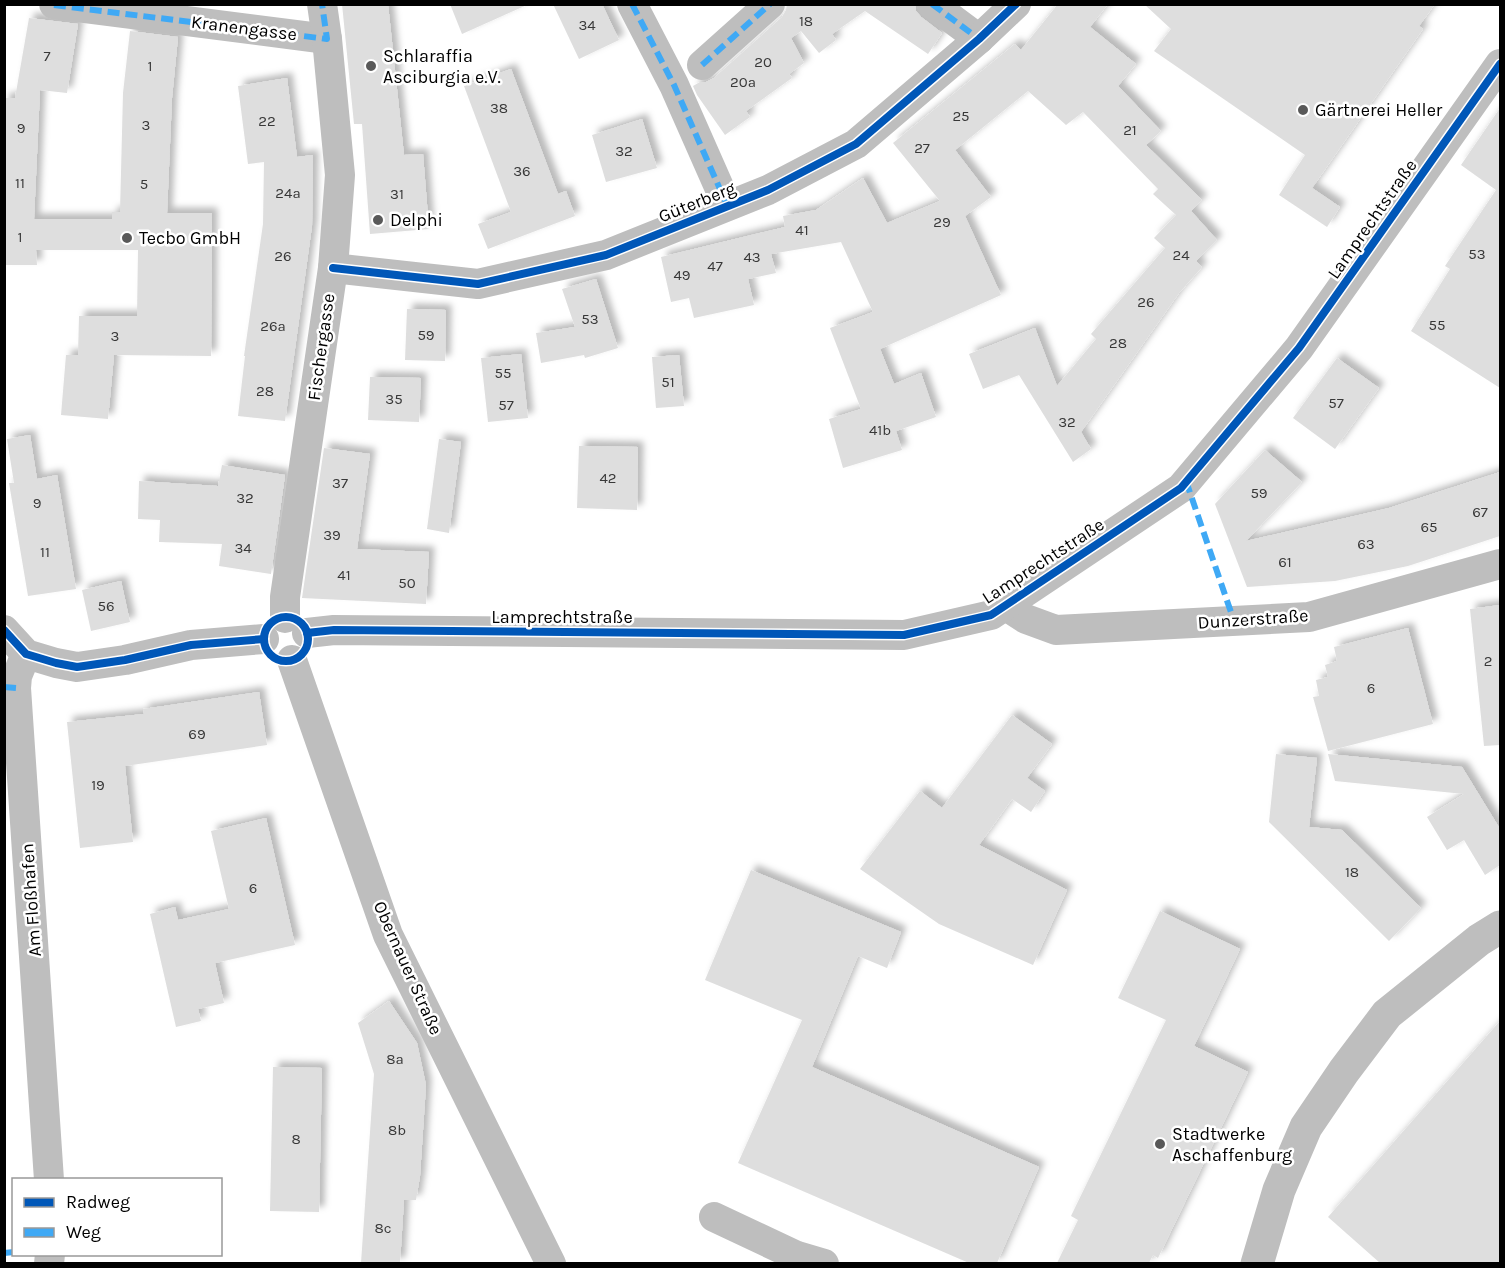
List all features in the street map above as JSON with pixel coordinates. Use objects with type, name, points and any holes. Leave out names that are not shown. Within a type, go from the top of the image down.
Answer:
[{"type":"street","name":"Fischergasse","points":[[285,630],[285,597],[333,268],[340,175],[322,4]]},
{"type":"street","name":"Güterberg","points":[[632,4],[674,85],[727,205]]},
{"type":"street","points":[[702,65],[770,4]]},
{"type":"street","points":[[932,4],[979,39]]},
{"type":"street","name":"Güterberg","points":[[333,268],[478,284],[606,255],[768,190],[856,144],[979,39],[1016,4]]},
{"type":"street","name":"Kranengasse","points":[[54,5],[327,39]]},
{"type":"street","name":"Lamprechtstraße","points":[[26,654],[77,667],[285,630],[904,635],[991,615],[1181,488],[1299,348],[1500,64]]},
{"type":"street","name":"Dunzerstraße","points":[[1006,606],[1026,620],[1056,630],[1309,617],[1500,564]]},
{"type":"street","points":[[4,630],[26,654]]},
{"type":"street","name":"Obernauer Straße","points":[[285,630],[307,647],[298,658],[292,660],[388,935],[551,1263]]},
{"type":"street","name":"Am Floßhafen","points":[[26,654],[17,676],[16,688],[49,1178]]},
{"type":"street","points":[[1257,1263],[1279,1190],[1306,1126],[1344,1071],[1387,1014],[1479,940],[1500,927]]},
{"type":"street","points":[[714,1217],[805,1261]]},
{"type":"building","points":[[342,4],[388,4],[404,155],[423,154],[429,229],[370,234],[362,124],[354,124]]},
{"type":"building","points":[[450,4],[529,4],[462,34]]},
{"type":"building","points":[[553,4],[602,4],[619,40],[579,59]]},
{"type":"building","points":[[787,4],[915,4],[916,11],[921,17],[942,33],[928,54],[865,11],[832,34],[836,40],[819,53],[801,31],[791,38],[804,63],[789,74],[792,78],[746,111],[750,117],[725,135],[693,86],[714,78],[782,17]]},
{"type":"building","points":[[1058,4],[1108,4],[1090,27],[1136,64],[1118,86],[1161,131],[1146,145],[1202,200],[1191,211],[1217,240],[1196,261],[1202,267],[1179,293],[1081,432],[1091,449],[1073,462],[1019,375],[983,389],[969,354],[1035,328],[1057,386],[1096,339],[1091,334],[1165,248],[1154,238],[1176,215],[1153,194],[1158,189],[1083,112],[1066,125],[1028,91],[955,150],[991,197],[965,216],[1001,295],[880,349],[894,384],[921,373],[936,417],[896,431],[902,450],[843,468],[829,419],[861,409],[830,328],[873,312],[841,242],[771,254],[776,273],[748,279],[754,305],[694,318],[689,298],[671,302],[661,257],[785,227],[783,216],[816,210],[863,178],[887,223],[940,201],[893,143],[1015,44],[1021,50]]},
{"type":"building","name":"Gärtnerei Heller","points":[[1144,4],[1435,4],[1419,26],[1423,29],[1312,188],[1340,207],[1327,227],[1279,195],[1305,155],[1154,51],[1171,29]]},
{"type":"building","points":[[29,18],[78,24],[67,93],[40,90],[34,219],[112,219],[112,212],[120,212],[123,93],[130,31],[178,37],[172,98],[167,213],[212,213],[211,356],[114,355],[108,419],[61,415],[66,355],[78,355],[79,316],[137,316],[138,250],[36,250],[37,265],[4,265],[4,98],[15,98]]},
{"type":"building","points":[[511,69],[558,194],[566,191],[575,216],[488,249],[478,224],[511,212],[464,86]]},
{"type":"building","points":[[287,78],[297,157],[313,155],[312,226],[285,421],[238,416],[263,224],[264,162],[248,164],[238,86]]},
{"type":"building","points":[[1500,108],[1500,388],[1411,331],[1450,269],[1445,266],[1496,190],[1461,165]]},
{"type":"building","points":[[642,119],[657,168],[606,182],[592,135]]},
{"type":"building","points":[[596,279],[618,348],[585,358],[584,355],[541,363],[536,333],[575,327],[562,289]]},
{"type":"building","points":[[407,309],[446,310],[445,361],[405,360]]},
{"type":"building","points":[[521,354],[528,418],[488,422],[481,358]]},
{"type":"building","points":[[679,355],[684,406],[656,408],[652,357]]},
{"type":"building","points":[[1337,358],[1379,388],[1335,449],[1293,418]]},
{"type":"building","points":[[370,377],[421,378],[419,422],[368,420]]},
{"type":"building","points":[[30,435],[37,479],[57,475],[76,589],[28,596],[9,483],[14,483],[7,439]]},
{"type":"building","points":[[439,439],[461,442],[449,533],[427,529]]},
{"type":"building","points":[[579,446],[638,447],[637,510],[577,508]]},
{"type":"building","points":[[324,448],[370,454],[357,549],[429,552],[426,604],[302,598]]},
{"type":"building","points":[[1265,450],[1302,482],[1246,541],[1389,508],[1500,472],[1500,536],[1408,566],[1335,581],[1247,587],[1215,504]]},
{"type":"building","points":[[222,465],[285,475],[271,574],[219,566],[222,544],[159,542],[160,520],[138,519],[139,481],[218,486]]},
{"type":"building","points":[[121,581],[130,622],[91,631],[82,590]]},
{"type":"building","points":[[1500,605],[1500,745],[1484,746],[1470,609]]},
{"type":"building","points":[[1408,628],[1433,724],[1328,751],[1313,697],[1319,696],[1316,680],[1328,677],[1325,665],[1337,661],[1334,647]]},
{"type":"building","points":[[259,692],[267,745],[125,766],[133,842],[80,848],[67,722],[144,714],[143,709]]},
{"type":"building","points":[[1012,715],[1052,744],[1027,778],[1045,791],[1031,812],[1012,799],[979,845],[1067,890],[1033,965],[939,924],[860,869],[920,791],[942,808]]},
{"type":"building","points":[[1276,754],[1317,758],[1309,827],[1342,830],[1421,908],[1389,941],[1269,822]]},
{"type":"building","points":[[1328,754],[1462,767],[1500,829],[1500,865],[1485,875],[1464,840],[1447,850],[1427,817],[1464,794],[1335,781]]},
{"type":"building","points":[[266,818],[295,945],[215,963],[224,1003],[198,1009],[201,1021],[176,1027],[150,914],[175,907],[178,920],[229,909],[211,831]]},
{"type":"building","points":[[751,870],[901,932],[887,968],[858,956],[812,1067],[1039,1167],[997,1263],[969,1263],[738,1163],[802,1020],[705,980]]},
{"type":"building","name":"Stadtwerke Aschaffenburg","points":[[1160,911],[1240,949],[1194,1046],[1248,1072],[1158,1258],[1153,1255],[1149,1263],[1057,1263],[1078,1220],[1071,1216],[1166,1020],[1118,998]]},
{"type":"building","points":[[389,1001],[417,1043],[426,1085],[420,1176],[416,1200],[404,1200],[400,1263],[361,1263],[374,1074],[358,1023]]},
{"type":"building","points":[[1500,1021],[1500,1263],[1380,1263],[1328,1217]]},
{"type":"building","points":[[273,1067],[322,1068],[319,1212],[270,1211]]},
{"type":"marked path","points":[[54,5],[327,39],[322,4]]},
{"type":"marked path","points":[[632,4],[674,85],[727,205]]},
{"type":"marked path","points":[[702,65],[770,4]]},
{"type":"marked path","points":[[932,4],[979,39]]},
{"type":"marked path","points":[[1186,481],[1234,621]]},
{"type":"marked path","points":[[4,687],[16,688]]},
{"type":"marked path","points":[[4,1253],[12,1252]]},
{"type":"cycle path","points":[[333,268],[478,284],[606,255],[768,190],[856,144],[979,39],[1016,4]]},
{"type":"cycle path","points":[[307,633],[334,630],[904,635],[991,615],[1181,488],[1299,348],[1500,64]]},
{"type":"cycle path","points":[[286,617],[301,624],[308,639],[301,654],[286,661],[271,654],[264,639],[271,624],[286,617]]},
{"type":"cycle path","points":[[4,630],[26,654],[77,667],[125,660],[191,645],[264,639]]},
{"type":"place","name":"Schlaraffia Asciburgia e.V.","points":[[371,66]]},
{"type":"place","name":"Gärtnerei Heller","points":[[1303,110]]},
{"type":"place","name":"Delphi","points":[[378,220]]},
{"type":"place","name":"Tecbo GmbH","points":[[127,238]]},
{"type":"place","name":"Stadtwerke Aschaffenburg","points":[[1160,1144]]}]
